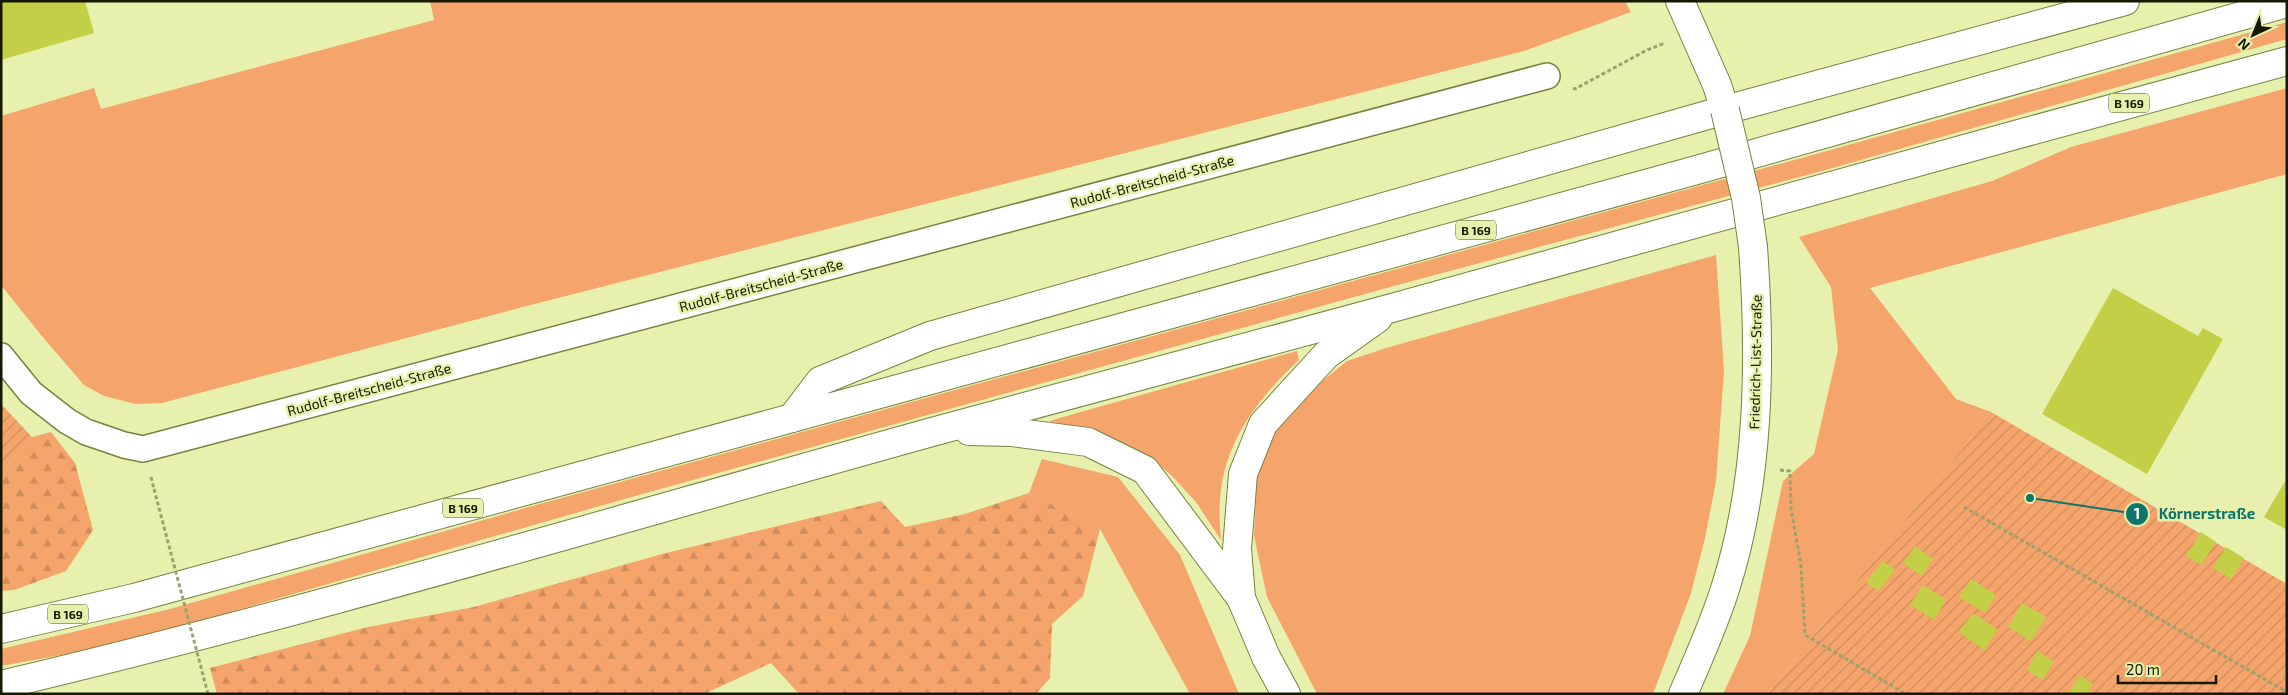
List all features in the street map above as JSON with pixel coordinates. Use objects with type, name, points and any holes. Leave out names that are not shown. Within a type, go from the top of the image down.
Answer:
[{"type":"main road","name":"Friedrich-List-Straße","points":[[1680,1],[1695,32],[1726,110],[1746,198],[1753,247],[1758,319],[1757,386],[1751,466],[1740,528],[1726,588],[1683,694]]},
{"type":"main road","points":[[792,418],[820,381],[930,336],[1726,110],[2125,1]]},
{"type":"main road","name":"B 169","points":[[1,629],[134,598],[792,418],[1693,171],[2287,3]]},
{"type":"main road","name":"B 169","points":[[1,685],[82,666],[390,584],[1982,142],[2287,61]]},
{"type":"main road","points":[[1241,598],[1237,549],[1243,474],[1263,424],[1326,355],[1393,307]]},
{"type":"main road","points":[[940,430],[1012,432],[1088,442],[1144,470],[1241,598],[1266,657],[1286,694]]},
{"type":"street","name":"Rudolf-Breitscheid-Straße","points":[[1,356],[31,393],[67,421],[86,432],[124,445],[143,449],[1547,76]]},
{"type":"path","points":[[1547,76],[1575,89],[1647,50],[1695,32]]},
{"type":"path","points":[[1790,471],[1791,509],[1801,564],[1805,635],[1906,694]]},
{"type":"path","points":[[154,489],[208,694]]},
{"type":"path","points":[[1964,506],[2287,692]]},
{"type":"green space","points":[[430,1],[1625,1],[1631,12],[1524,51],[519,308],[162,403],[136,404],[104,396],[84,385],[1,285],[1,116],[94,88],[101,109],[434,20]]},
{"type":"green space","points":[[2287,22],[2287,39],[1822,171],[1394,286],[628,498],[171,629],[72,653],[1,666],[1,649],[170,609],[536,505],[1816,154]]},
{"type":"green space","points":[[2287,88],[2287,174],[1870,288],[1956,399],[1991,412],[1767,694],[1723,694],[1750,636],[1783,481],[1814,454],[1838,350],[1831,287],[1799,237],[1992,181],[2071,147]]},
{"type":"green space","points":[[1716,255],[1724,371],[1716,481],[1705,538],[1691,593],[1653,694],[1317,694],[1267,597],[1254,536],[1257,474],[1272,433],[1298,401],[1347,361],[1386,348]]},
{"type":"green space","points":[[1297,351],[1299,360],[1257,406],[1245,423],[1228,460],[1220,501],[1221,540],[1196,502],[1172,476],[1151,458],[1099,431],[1049,421]]},
{"type":"green space","points":[[1,404],[32,437],[1,473]]},
{"type":"green space","points":[[1991,412],[2287,584],[2287,694],[1767,694]]},
{"type":"green space","points":[[51,432],[75,463],[93,530],[66,571],[14,590],[1,591],[1,473],[32,437]]},
{"type":"green space","points":[[1042,459],[1118,477],[1180,555],[1239,694],[1190,694],[1100,529],[1029,493]]},
{"type":"green space","points":[[1029,493],[1100,529],[1083,596],[1052,624],[1050,678],[1036,694],[799,694],[771,663],[704,694],[217,694],[210,668],[368,627],[474,607],[662,554],[881,501],[905,527],[965,514]]},
{"type":"building","points":[[1,1],[85,1],[94,33],[1,60]]},
{"type":"building","points":[[2113,288],[2198,336],[2203,328],[2223,339],[2147,474],[2042,414]]},
{"type":"building","points":[[2287,478],[2287,530],[2264,517]]},
{"type":"building","points":[[2201,532],[2216,542],[2201,565],[2186,556]]},
{"type":"building","points":[[1915,546],[1933,559],[1921,576],[1903,563]]},
{"type":"building","points":[[2226,547],[2244,558],[2231,579],[2213,568]]},
{"type":"building","points":[[1883,561],[1895,570],[1878,591],[1866,582]]},
{"type":"building","points":[[1971,579],[1996,595],[1985,613],[1959,597]]},
{"type":"building","points":[[1923,585],[1946,600],[1934,620],[1910,605]]},
{"type":"building","points":[[2022,603],[2046,617],[2031,641],[2008,627]]},
{"type":"building","points":[[1973,613],[1998,630],[1984,650],[1959,632]]},
{"type":"building","points":[[2037,651],[2054,661],[2043,680],[2027,670]]},
{"type":"building","points":[[2080,675],[2093,684],[2086,694],[2068,694]]},
{"type":"place","name":"Körnerstraße","points":[[2030,498]]}]
